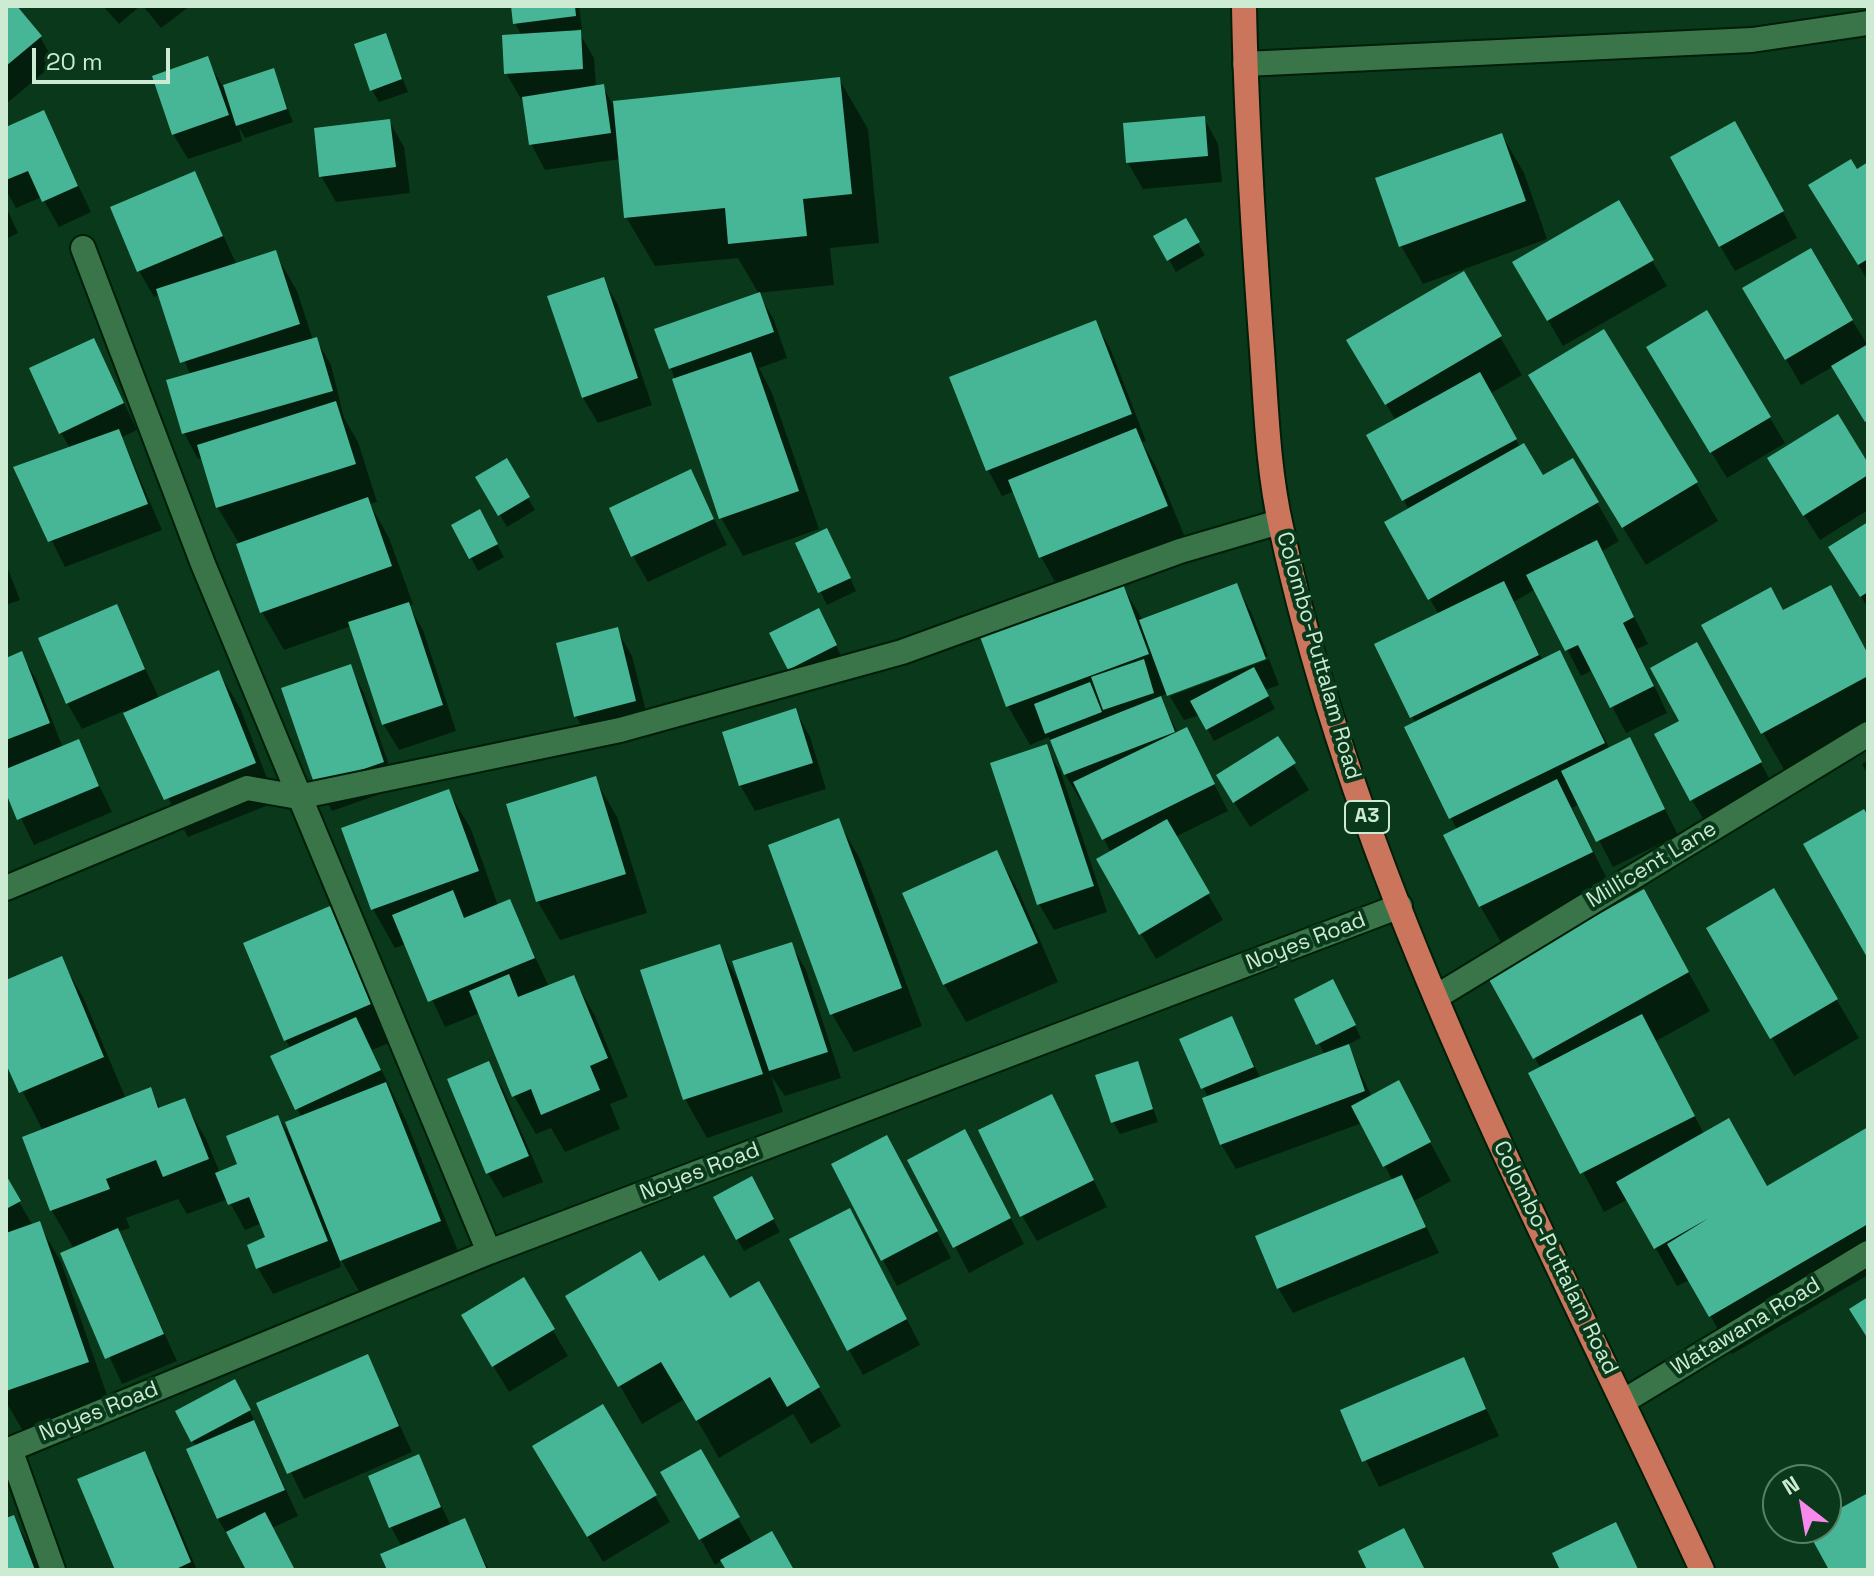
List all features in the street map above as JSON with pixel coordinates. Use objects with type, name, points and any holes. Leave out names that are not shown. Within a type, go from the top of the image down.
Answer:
[{"type":"highway","name":"Colombo-Puttalam Road","points":[[1244,6],[1266,403],[1279,522],[1304,622],[1355,783],[1436,997],[1521,1193],[1624,1401],[1702,1570]]},
{"type":"street","points":[[1245,64],[1752,40],[1868,23]]},
{"type":"street","points":[[83,248],[203,564],[489,1252]]},
{"type":"street","points":[[6,888],[247,788],[298,797],[620,730],[902,652],[1180,551],[1279,522]]},
{"type":"street","name":"Millicent Lane","points":[[1436,997],[1868,734]]},
{"type":"street","name":"Noyes Road","points":[[8,1450],[489,1252],[1400,906]]},
{"type":"street","name":"Watawana Road","points":[[1624,1401],[1868,1253]]},
{"type":"street","points":[[8,1450],[53,1570]]},
{"type":"building","points":[[6,6],[17,6],[42,36],[6,66]]},
{"type":"building","points":[[511,6],[575,6],[576,16],[513,24]]},
{"type":"building","points":[[581,30],[583,69],[504,74],[502,35]]},
{"type":"building","points":[[386,33],[402,79],[370,91],[354,44]]},
{"type":"building","points":[[208,56],[229,115],[172,135],[152,76]]},
{"type":"building","points":[[274,68],[287,109],[236,126],[223,85]]},
{"type":"building","points":[[840,77],[852,194],[803,199],[807,236],[728,244],[725,208],[624,218],[613,101]]},
{"type":"building","points":[[604,84],[611,133],[529,145],[522,97]]},
{"type":"building","points":[[44,110],[78,186],[42,202],[28,171],[6,180],[6,127]]},
{"type":"building","points":[[1205,116],[1208,156],[1126,163],[1123,123]]},
{"type":"building","points":[[390,119],[396,167],[319,177],[314,128]]},
{"type":"building","points":[[1735,121],[1784,211],[1719,247],[1670,157]]},
{"type":"building","points":[[1502,133],[1526,201],[1399,247],[1375,178]]},
{"type":"building","points":[[1851,159],[1857,169],[1868,162],[1868,259],[1858,265],[1808,185]]},
{"type":"building","points":[[195,171],[223,236],[137,272],[110,207]]},
{"type":"building","points":[[1619,200],[1654,260],[1547,321],[1512,262]]},
{"type":"building","points":[[1186,218],[1200,242],[1167,261],[1153,236]]},
{"type":"building","points":[[1811,248],[1853,320],[1785,360],[1742,288]]},
{"type":"building","points":[[276,250],[300,324],[180,363],[156,289]]},
{"type":"building","points":[[1464,271],[1502,336],[1385,405],[1346,340]]},
{"type":"building","points":[[604,277],[638,378],[582,398],[547,296]]},
{"type":"building","points":[[760,292],[774,332],[669,369],[654,329]]},
{"type":"building","points":[[1707,310],[1771,417],[1710,453],[1646,347]]},
{"type":"building","points":[[1096,320],[1132,414],[986,471],[949,377]]},
{"type":"building","points":[[1604,329],[1698,482],[1622,528],[1528,375]]},
{"type":"building","points":[[317,337],[333,391],[182,434],[166,380]]},
{"type":"building","points":[[94,338],[124,403],[59,434],[29,368]]},
{"type":"building","points":[[1868,344],[1868,420],[1865,422],[1831,366]]},
{"type":"building","points":[[751,352],[799,491],[719,519],[672,379]]},
{"type":"building","points":[[1480,372],[1517,439],[1402,501],[1366,435]]},
{"type":"building","points":[[336,401],[356,464],[216,508],[197,445]]},
{"type":"building","points":[[1838,414],[1868,463],[1868,475],[1803,516],[1767,458]]},
{"type":"building","points":[[1136,428],[1168,506],[1039,558],[1008,480]]},
{"type":"building","points":[[119,429],[148,504],[48,542],[13,467]]},
{"type":"building","points":[[1524,443],[1543,475],[1573,458],[1599,502],[1428,600],[1384,522]]},
{"type":"building","points":[[507,458],[530,497],[498,516],[475,477]]},
{"type":"building","points":[[691,469],[714,519],[631,557],[609,508]]},
{"type":"building","points":[[368,497],[392,566],[260,613],[236,544]]},
{"type":"building","points":[[480,509],[498,544],[469,559],[451,525]]},
{"type":"building","points":[[1868,522],[1868,592],[1860,597],[1828,547]]},
{"type":"building","points":[[827,528],[851,578],[818,593],[795,543]]},
{"type":"building","points":[[1597,540],[1634,617],[1623,623],[1654,686],[1610,708],[1578,645],[1565,651],[1526,575]]},
{"type":"building","points":[[1122,581],[1149,654],[1006,707],[979,634]]},
{"type":"building","points":[[1504,581],[1539,655],[1410,718],[1374,644]]},
{"type":"building","points":[[1237,583],[1266,659],[1167,696],[1139,620]]},
{"type":"building","points":[[1831,585],[1868,654],[1868,676],[1761,734],[1701,625],[1771,587],[1783,610]]},
{"type":"building","points":[[409,602],[443,705],[382,725],[348,622]]},
{"type":"building","points":[[117,604],[145,669],[66,704],[38,638]]},
{"type":"building","points":[[819,608],[837,645],[788,670],[769,633]]},
{"type":"building","points":[[618,627],[636,701],[574,717],[556,643]]},
{"type":"building","points":[[1697,642],[1762,762],[1690,801],[1654,734],[1679,721],[1650,668]]},
{"type":"building","points":[[1560,650],[1605,743],[1449,819],[1404,727]]},
{"type":"building","points":[[22,651],[50,723],[6,740],[6,658]]},
{"type":"building","points":[[1144,659],[1154,693],[1103,710],[1091,677]]},
{"type":"building","points":[[351,664],[384,762],[315,786],[281,688]]},
{"type":"building","points":[[1254,667],[1269,696],[1206,730],[1190,701]]},
{"type":"building","points":[[219,670],[256,763],[164,800],[123,713]]},
{"type":"building","points":[[1090,682],[1102,712],[1045,734],[1034,704]]},
{"type":"building","points":[[1161,696],[1175,732],[1064,775],[1050,740]]},
{"type":"building","points":[[796,708],[813,763],[739,786],[722,732]]},
{"type":"building","points":[[1187,727],[1215,784],[1102,840],[1073,782]]},
{"type":"building","points":[[1278,736],[1296,763],[1233,803],[1216,775]]},
{"type":"building","points":[[1630,737],[1665,809],[1596,842],[1561,771]]},
{"type":"building","points":[[79,739],[99,786],[17,820],[6,793],[6,769]]},
{"type":"building","points":[[1047,744],[1094,886],[1037,905],[990,763]]},
{"type":"building","points":[[596,776],[626,874],[536,902],[506,804]]},
{"type":"building","points":[[1557,779],[1593,852],[1479,907],[1443,835]]},
{"type":"building","points":[[449,789],[479,871],[371,910],[341,828]]},
{"type":"building","points":[[1864,809],[1868,816],[1868,959],[1803,844]]},
{"type":"building","points":[[839,818],[902,988],[830,1015],[768,845]]},
{"type":"building","points":[[1167,819],[1210,893],[1139,935],[1096,859]]},
{"type":"building","points":[[997,850],[1038,943],[943,985],[902,893]]},
{"type":"building","points":[[1774,888],[1838,999],[1770,1039],[1706,928]]},
{"type":"building","points":[[1644,889],[1689,972],[1533,1059],[1487,976]]},
{"type":"building","points":[[453,890],[464,918],[510,899],[535,958],[428,1002],[392,915]]},
{"type":"building","points":[[330,906],[371,1004],[284,1041],[243,943]]},
{"type":"building","points":[[792,942],[828,1052],[769,1071],[732,961]]},
{"type":"building","points":[[720,944],[763,1074],[683,1100],[640,970]]},
{"type":"building","points":[[62,956],[104,1057],[19,1093],[6,1064],[6,980]]},
{"type":"building","points":[[509,974],[518,997],[574,975],[608,1058],[590,1066],[600,1090],[541,1115],[531,1089],[512,1097],[469,991]]},
{"type":"building","points":[[1333,979],[1356,1025],[1316,1045],[1294,999]]},
{"type":"building","points":[[1642,1014],[1695,1116],[1580,1174],[1528,1073]]},
{"type":"building","points":[[1232,1016],[1254,1067],[1201,1089],[1179,1039]]},
{"type":"building","points":[[356,1017],[381,1070],[295,1110],[270,1056]]},
{"type":"building","points":[[1349,1044],[1365,1091],[1220,1145],[1202,1098]]},
{"type":"building","points":[[489,1061],[529,1156],[486,1174],[447,1079]]},
{"type":"building","points":[[1138,1061],[1153,1109],[1111,1123],[1095,1075]]},
{"type":"building","points":[[1399,1080],[1431,1142],[1383,1167],[1351,1106]]},
{"type":"building","points":[[386,1082],[441,1221],[340,1261],[285,1122]]},
{"type":"building","points":[[151,1087],[158,1108],[185,1098],[209,1159],[163,1177],[156,1160],[106,1179],[110,1189],[50,1211],[22,1137]]},
{"type":"building","points":[[1052,1094],[1094,1180],[1020,1217],[978,1130]]},
{"type":"building","points":[[278,1115],[328,1241],[256,1269],[247,1245],[265,1237],[249,1197],[228,1205],[215,1173],[237,1164],[226,1136]]},
{"type":"building","points":[[1729,1118],[1767,1186],[1868,1127],[1868,1224],[1709,1317],[1667,1244],[1709,1218],[1654,1249],[1616,1182]]},
{"type":"building","points":[[965,1129],[1011,1218],[953,1248],[907,1160]]},
{"type":"building","points":[[887,1135],[938,1231],[881,1261],[831,1164]]},
{"type":"building","points":[[6,1175],[21,1201],[6,1209]]},
{"type":"building","points":[[1402,1175],[1426,1227],[1277,1289],[1255,1236]]},
{"type":"building","points":[[752,1176],[774,1219],[736,1240],[713,1197]]},
{"type":"building","points":[[850,1208],[907,1319],[847,1351],[789,1239]]},
{"type":"building","points":[[40,1221],[89,1362],[6,1391],[6,1233]]},
{"type":"building","points":[[118,1228],[164,1334],[105,1359],[60,1253]]},
{"type":"building","points":[[641,1251],[659,1281],[704,1255],[730,1298],[759,1281],[820,1387],[787,1407],[770,1377],[696,1421],[661,1362],[618,1387],[565,1296]]},
{"type":"building","points":[[524,1277],[555,1329],[492,1367],[461,1315]]},
{"type":"building","points":[[1868,1297],[1868,1339],[1849,1309]]},
{"type":"building","points":[[368,1354],[399,1426],[287,1474],[256,1403]]},
{"type":"building","points":[[1464,1357],[1486,1409],[1362,1462],[1340,1410]]},
{"type":"building","points":[[235,1379],[251,1410],[191,1442],[175,1411]]},
{"type":"building","points":[[603,1404],[657,1495],[587,1537],[532,1446]]},
{"type":"building","points":[[254,1420],[285,1490],[217,1519],[186,1449]]},
{"type":"building","points":[[701,1449],[740,1517],[699,1540],[660,1472]]},
{"type":"building","points":[[145,1451],[191,1562],[174,1570],[115,1570],[77,1479]]},
{"type":"building","points":[[419,1454],[441,1507],[389,1528],[368,1476]]},
{"type":"building","points":[[1868,1493],[1868,1570],[1829,1570],[1815,1544],[1842,1544],[1842,1507]]},
{"type":"building","points":[[265,1512],[295,1570],[246,1570],[226,1532]]},
{"type":"building","points":[[14,1515],[35,1570],[6,1570],[6,1518]]},
{"type":"building","points":[[465,1518],[487,1570],[387,1570],[380,1554]]},
{"type":"building","points":[[1616,1522],[1638,1569],[1560,1570],[1552,1553]]},
{"type":"building","points":[[1404,1528],[1425,1570],[1367,1570],[1358,1551]]},
{"type":"building","points":[[772,1531],[794,1570],[726,1570],[720,1560]]}]
